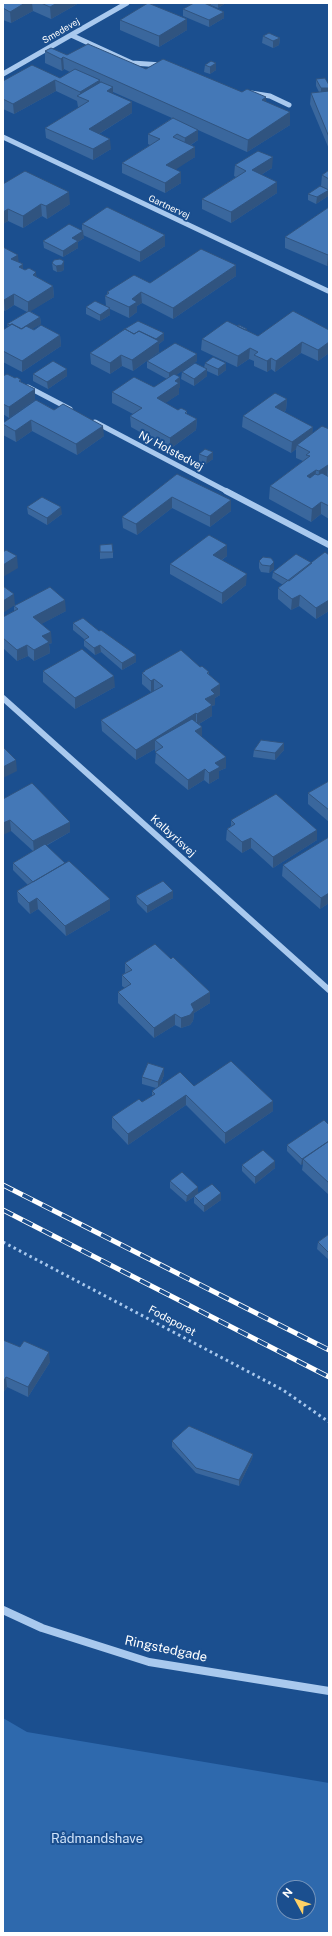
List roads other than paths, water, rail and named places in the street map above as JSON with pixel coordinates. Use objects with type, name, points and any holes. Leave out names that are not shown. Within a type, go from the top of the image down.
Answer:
[{"type":"street","name":"Smedevej","points":[[3,74],[126,3]]},
{"type":"street","points":[[71,35],[132,63],[159,64],[166,66]]},
{"type":"street","points":[[242,92],[270,96],[289,105]]},
{"type":"street","name":"Gartnervej","points":[[3,137],[328,291]]},
{"type":"street","points":[[24,385],[74,411]]},
{"type":"street","name":"Ny Holstedvej","points":[[88,419],[329,545]]},
{"type":"street","name":"Kalbyrisvej","points":[[3,698],[329,990]]},
{"type":"street","name":"Ringstedgade","points":[[3,1610],[42,1628],[149,1662],[329,1691]]},
{"type":"railway","points":[[3,1185],[329,1350]]},
{"type":"railway","points":[[3,1210],[329,1377]]},
{"type":"park label","name":"Rådmandshave","points":[[97,1839]]}]
